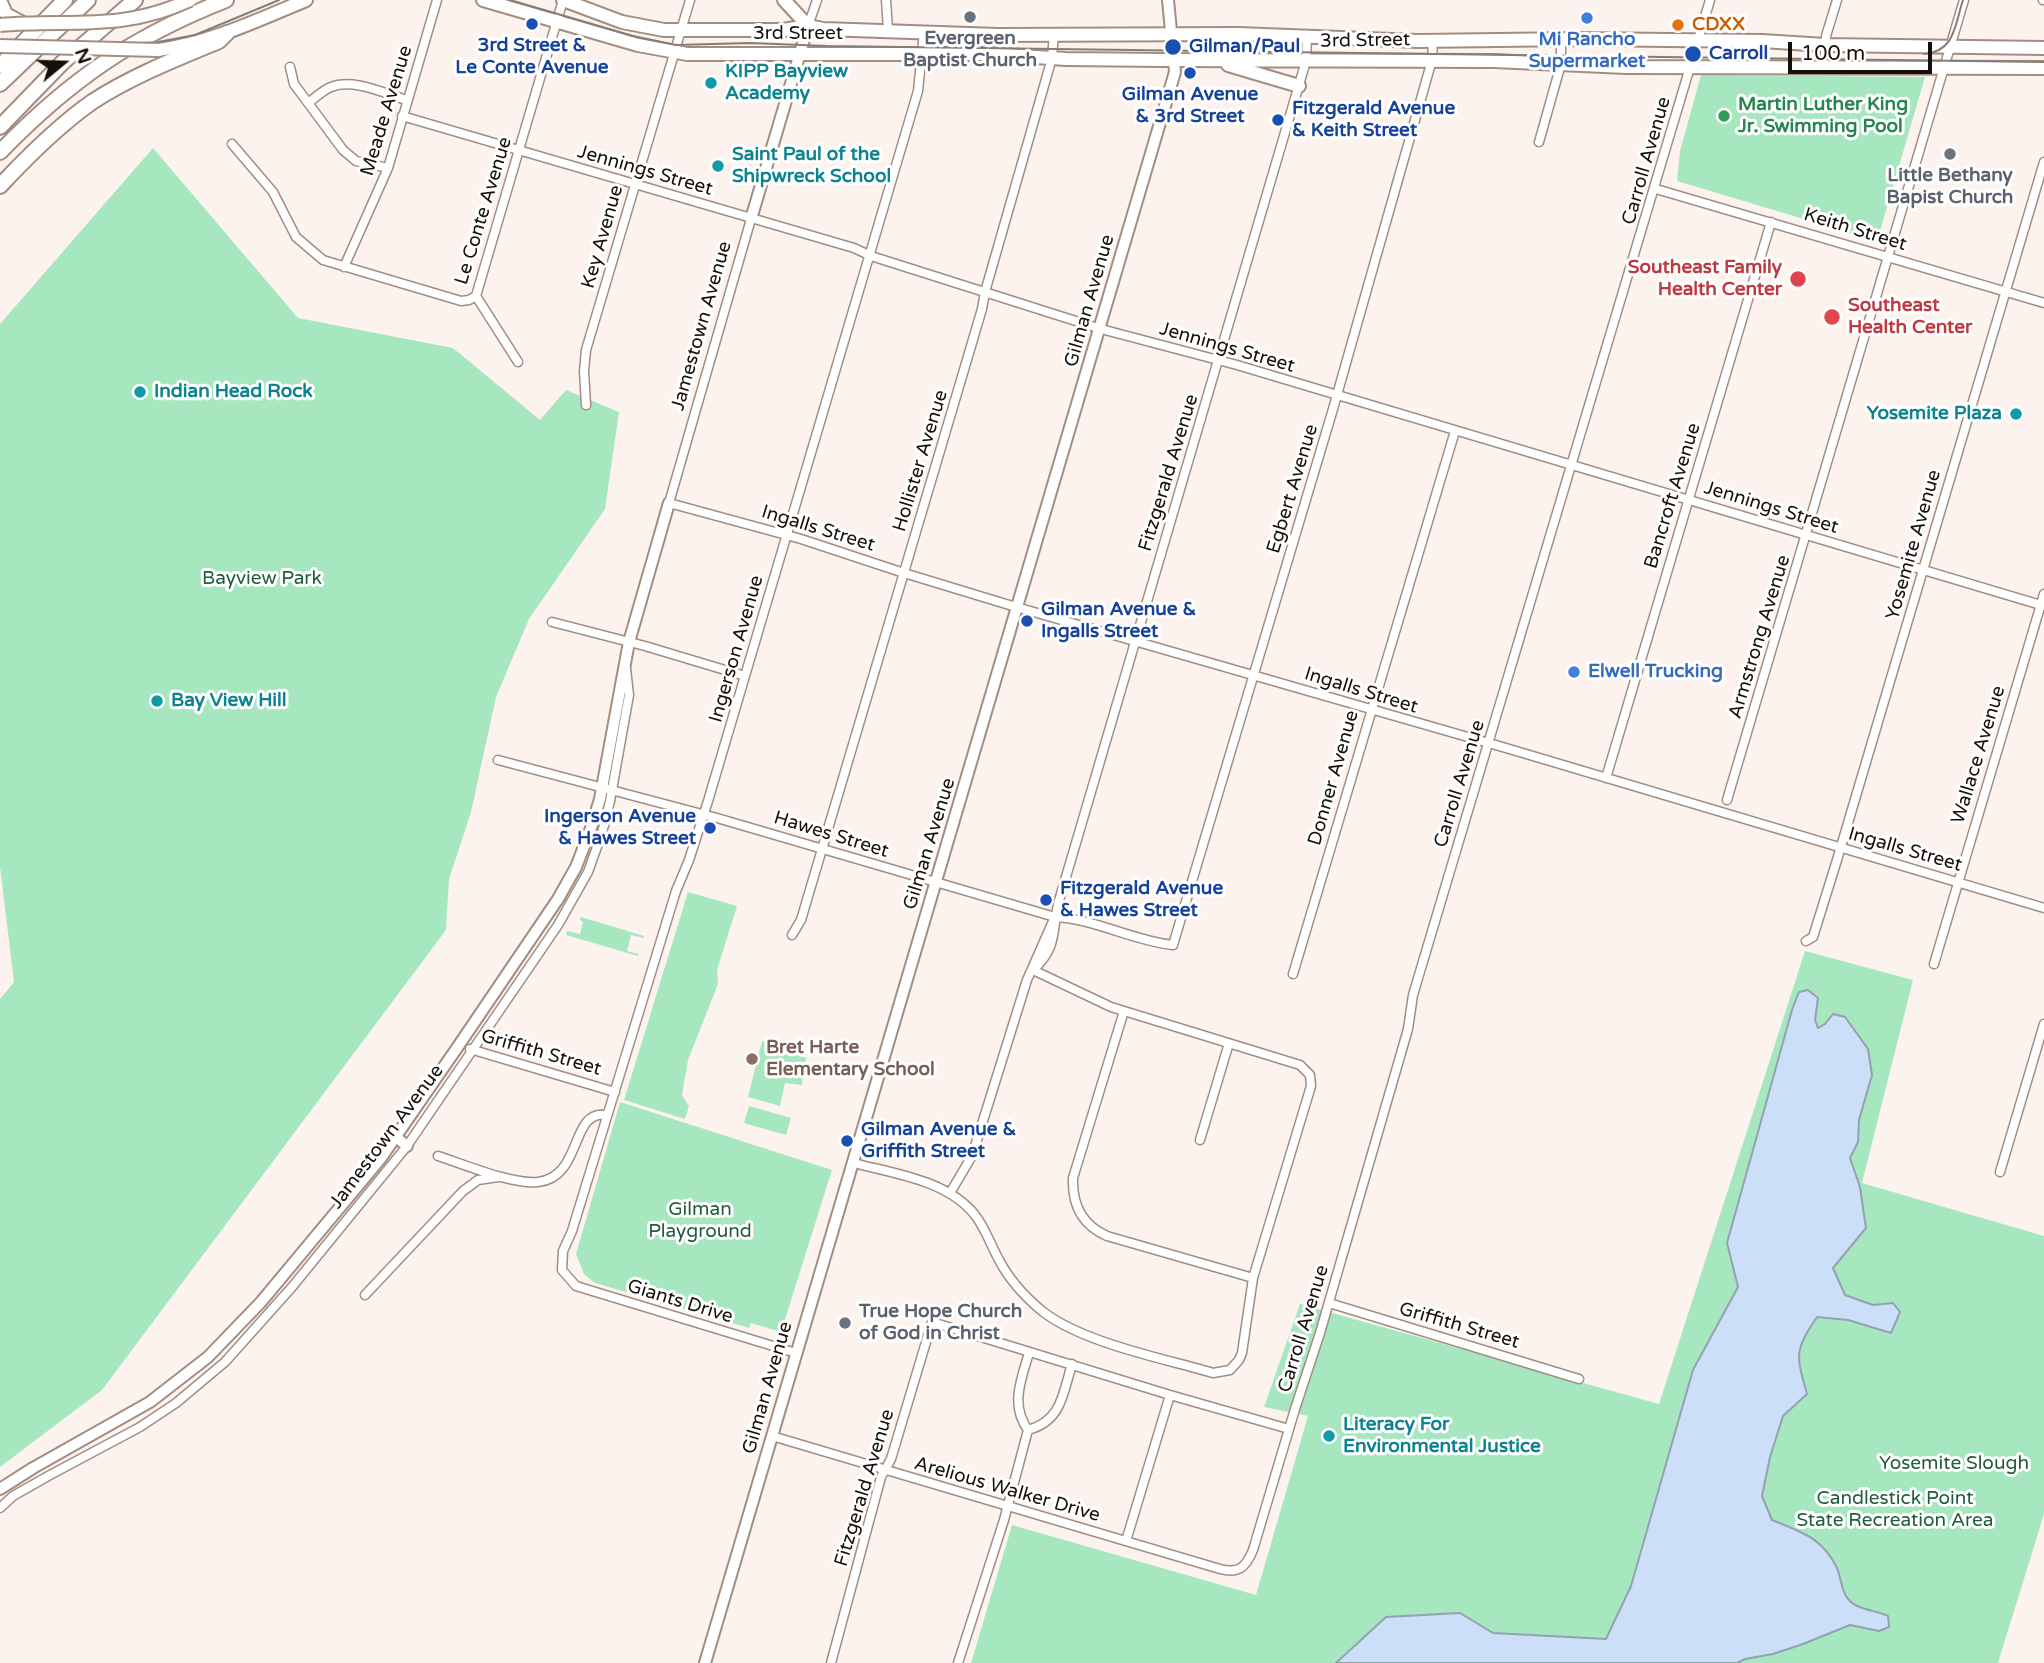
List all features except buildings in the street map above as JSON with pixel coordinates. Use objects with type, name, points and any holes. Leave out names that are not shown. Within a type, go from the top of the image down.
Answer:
[{"type":"highway","points":[[0,66],[65,0]]},
{"type":"highway","points":[[0,84],[89,0]]},
{"type":"highway","points":[[0,127],[62,63],[135,0]]},
{"type":"highway","points":[[0,152],[63,94],[108,59],[170,23],[226,0]]},
{"type":"highway","points":[[0,186],[49,136],[92,103],[136,77],[219,41],[227,33]]},
{"type":"main road","points":[[0,0],[3,19],[23,23],[83,24],[124,21],[190,0]]},
{"type":"main road","points":[[0,46],[158,50],[227,33],[306,0]]},
{"type":"main road","name":"3rd Street","points":[[483,0],[638,45],[674,52],[799,55],[992,54],[1174,60],[1432,60],[1690,67],[2044,68]]},
{"type":"main road","name":"3rd Street","points":[[563,0],[602,16],[641,27],[680,30],[783,30],[808,26],[823,29],[998,35],[1054,33],[1433,40],[1786,41],[1825,45],[2044,48]]},
{"type":"main road","points":[[784,0],[808,26]]},
{"type":"main road","points":[[1214,60],[1299,86]]},
{"type":"street","name":"Meade Avenue","points":[[344,267],[388,168],[437,0]]},
{"type":"street","name":"Le Conte Avenue","points":[[232,144],[273,192],[296,237],[323,260],[461,301],[469,300],[476,296],[563,0]]},
{"type":"street","name":"Key Avenue","points":[[586,405],[586,350],[690,0]]},
{"type":"street","name":"Jamestown Avenue","points":[[0,1508],[13,1496],[140,1427],[176,1403],[225,1362],[407,1146],[579,890],[596,853],[629,642],[817,0]]},
{"type":"street","points":[[886,0],[888,30]]},
{"type":"street","name":"Gilman Avenue","points":[[705,1663],[1175,72],[1168,0]]},
{"type":"street","name":"Carroll Avenue","points":[[1234,1572],[1245,1566],[1253,1550],[1329,1304],[1408,1029],[1413,996],[1710,0]]},
{"type":"street","points":[[1824,68],[1825,45],[1837,0]]},
{"type":"street","name":"Armstrong Avenue","points":[[1727,800],[1964,0]]},
{"type":"street","name":"Ingerson Avenue","points":[[562,1270],[563,1251],[572,1231],[673,898],[704,814],[871,256],[918,91],[924,32]]},
{"type":"street","name":"Hollister Avenue","points":[[792,934],[801,920],[982,309],[1052,58],[1054,33]]},
{"type":"street","name":"Fitzgerald Avenue","points":[[950,1193],[977,1143],[1026,982],[1055,917],[1299,86],[1306,61],[1307,37]]},
{"type":"street","points":[[1539,142],[1560,64],[1561,39]]},
{"type":"street","name":"Egbert Avenue","points":[[1173,945],[1336,396],[1432,60],[1433,40]]},
{"type":"street","points":[[289,67],[294,84],[343,150],[356,161],[388,168]]},
{"type":"street","points":[[308,103],[329,88],[341,84],[407,100]]},
{"type":"street","name":"Jennings Street","points":[[402,116],[854,248],[871,256],[1101,329],[1572,464],[2042,605]]},
{"type":"street","name":"Yosemite Avenue","points":[[1809,939],[1841,848],[2044,162]]},
{"type":"street","name":"Keith Street","points":[[1656,188],[2044,303]]},
{"type":"street","name":"Bancroft Avenue","points":[[1606,778],[1771,222]]},
{"type":"street","points":[[476,296],[518,362]]},
{"type":"street","name":"Donner Avenue","points":[[1293,974],[1455,431]]},
{"type":"street","name":"Ingalls Street","points":[[669,503],[787,535],[1018,607],[2044,908]]},
{"type":"street","name":"Wallace Avenue","points":[[1934,964],[2044,594]]},
{"type":"street","points":[[552,622],[746,676]]},
{"type":"street","name":"Hawes Street","points":[[498,760],[704,814],[1055,917],[1071,918],[1173,945]]},
{"type":"street","name":"Jamestown Avenue","points":[[0,1489],[33,1468],[112,1426],[170,1389],[225,1341],[286,1273],[396,1137],[568,883],[607,788]]},
{"type":"street","points":[[854,1163],[926,1183],[950,1193],[975,1215],[1015,1285],[1055,1320],[1098,1339],[1213,1373],[1230,1370],[1239,1360],[1252,1278],[1311,1080],[1300,1065],[1124,1011],[1033,970]]},
{"type":"street","points":[[1124,1011],[1073,1178],[1076,1207],[1089,1225],[1107,1236],[1252,1278]]},
{"type":"street","points":[[2000,1172],[2044,1024]]},
{"type":"street","points":[[1200,1140],[1229,1043]]},
{"type":"street","name":"Griffith Street","points":[[459,1045],[615,1092]]},
{"type":"street","points":[[438,1156],[508,1177],[537,1182],[555,1176],[568,1162],[585,1124],[596,1115],[606,1115]]},
{"type":"street","points":[[396,1137],[407,1146]]},
{"type":"street","points":[[365,1295],[471,1185],[487,1178],[508,1177]]},
{"type":"street","name":"Giants Drive","points":[[562,1270],[581,1288],[796,1353]]},
{"type":"street","points":[[286,1273],[295,1282]]},
{"type":"street","name":"Griffith Street","points":[[1329,1304],[1579,1379]]},
{"type":"street","name":"Fitzgerald Avenue","points":[[831,1663],[885,1471],[891,1459],[932,1322],[1029,1353]]},
{"type":"street","points":[[1028,1430],[1018,1409],[1017,1393],[1029,1353],[1289,1429]]},
{"type":"street","points":[[1028,1430],[1049,1421],[1059,1408],[1072,1364]]},
{"type":"street","points":[[1126,1541],[1170,1395]]},
{"type":"street","points":[[958,1663],[1004,1520],[1028,1430]]},
{"type":"street","name":"Arelious Walker Drive","points":[[772,1436],[1234,1572]]},
{"type":"green space","points":[[1701,75],[1925,77],[1877,241],[1677,181],[1680,151]]},
{"type":"green space","name":"Bayview Park","points":[[153,148],[298,318],[453,348],[540,420],[566,390],[619,412],[605,509],[529,619],[496,697],[471,812],[449,879],[446,930],[102,1390],[0,1467],[0,999],[14,982],[0,867],[0,324]]},
{"type":"green space","points":[[688,892],[737,906],[717,970],[718,984],[688,1060],[682,1095],[689,1106],[685,1119],[624,1100]]},
{"type":"green space","points":[[581,917],[644,936],[631,935],[627,951],[639,954],[638,956],[566,935],[567,931],[580,934],[583,922]]},
{"type":"green space","name":"Candlestick Point State Recreation Area","points":[[1805,951],[1913,980],[1862,1183],[2044,1236],[2044,1514],[1998,1663],[1701,1663],[1775,1415],[1807,1394],[1798,1356],[1805,1334],[1829,1028],[1795,1022],[1727,1243],[1738,1287],[1693,1370],[1631,1586],[1606,1639],[1493,1633],[1460,1613],[1386,1617],[1336,1663],[971,1663],[1012,1525],[1256,1595],[1308,1416],[1264,1407],[1300,1304],[1659,1404]]},
{"type":"green space","points":[[762,1041],[794,1049],[793,1052],[807,1058],[802,1085],[785,1083],[780,1106],[748,1097]]},
{"type":"green space","name":"Gilman Playground","points":[[620,1102],[832,1170],[781,1332],[751,1323],[749,1328],[595,1283],[584,1274],[576,1254]]},
{"type":"green space","points":[[749,1106],[791,1118],[786,1135],[744,1123]]},
{"type":"water","points":[[1808,990],[1818,998],[1815,1020],[1818,1028],[1833,1014],[1845,1017],[1868,1049],[1872,1075],[1859,1120],[1858,1142],[1850,1158],[1860,1187],[1866,1228],[1833,1268],[1845,1295],[1873,1305],[1893,1303],[1900,1312],[1891,1333],[1848,1320],[1817,1317],[1804,1338],[1799,1354],[1807,1394],[1783,1416],[1770,1457],[1762,1496],[1772,1520],[1810,1537],[1825,1549],[1837,1568],[1848,1599],[1861,1608],[1888,1616],[1889,1627],[1879,1631],[1850,1625],[1803,1644],[1737,1663],[1336,1663],[1386,1617],[1460,1613],[1493,1633],[1606,1639],[1631,1586],[1693,1370],[1738,1287],[1727,1243],[1792,1010],[1799,992]]},
{"type":"tram line","points":[[0,40],[115,45],[158,42],[195,35],[279,0]]},
{"type":"tram line","points":[[510,0],[633,36],[676,45],[750,43],[2044,62]]},
{"type":"tram line","points":[[1924,54],[1934,52],[1948,42],[1963,0]]},
{"type":"place","name":"Evergreen Baptist Church","points":[[970,17]]},
{"type":"place","name":"Mi Rancho Supermarket","points":[[1587,18]]},
{"type":"place","name":"3rd Street & Le Conte Avenue","points":[[532,24]]},
{"type":"place","name":"CDXX","points":[[1678,25]]},
{"type":"place","name":"Gilman/Paul","points":[[1173,47]]},
{"type":"place","name":"Carroll","points":[[1693,54]]},
{"type":"place","name":"Gilman Avenue & 3rd Street","points":[[1190,73]]},
{"type":"place","name":"KIPP Bayview Academy","points":[[711,83]]},
{"type":"place","name":"Martin Luther King Jr. Swimming Pool","points":[[1724,116]]},
{"type":"place","name":"Fitzgerald Avenue & Keith Street","points":[[1278,120]]},
{"type":"place","name":"Little Bethany Bapist Church","points":[[1950,154]]},
{"type":"place","name":"Saint Paul of the Shipwreck School","points":[[718,166]]},
{"type":"place","name":"Southeast Family Health Center","points":[[1798,279]]},
{"type":"place","name":"Southeast Health Center","points":[[1832,317]]},
{"type":"place","name":"Indian Head Rock","points":[[140,392]]},
{"type":"place","name":"Yosemite Plaza","points":[[2016,414]]},
{"type":"place","name":"Gilman Avenue & Ingalls Street","points":[[1027,621]]},
{"type":"place","name":"Elwell Trucking","points":[[1574,672]]},
{"type":"place","name":"Bay View Hill","points":[[157,701]]},
{"type":"place","name":"Ingerson Avenue & Hawes Street","points":[[710,828]]},
{"type":"place","name":"Fitzgerald Avenue & Hawes Street","points":[[1046,900]]},
{"type":"place","name":"Bret Harte Elementary School","points":[[752,1059]]},
{"type":"place","name":"Gilman Avenue & Griffith Street","points":[[847,1141]]},
{"type":"place","name":"True Hope Church of God in Christ","points":[[845,1323]]},
{"type":"place","name":"Literacy For Environmental Justice","points":[[1329,1436]]},
{"type":"park label","name":"Yosemite Slough","points":[[1954,1464]]}]
